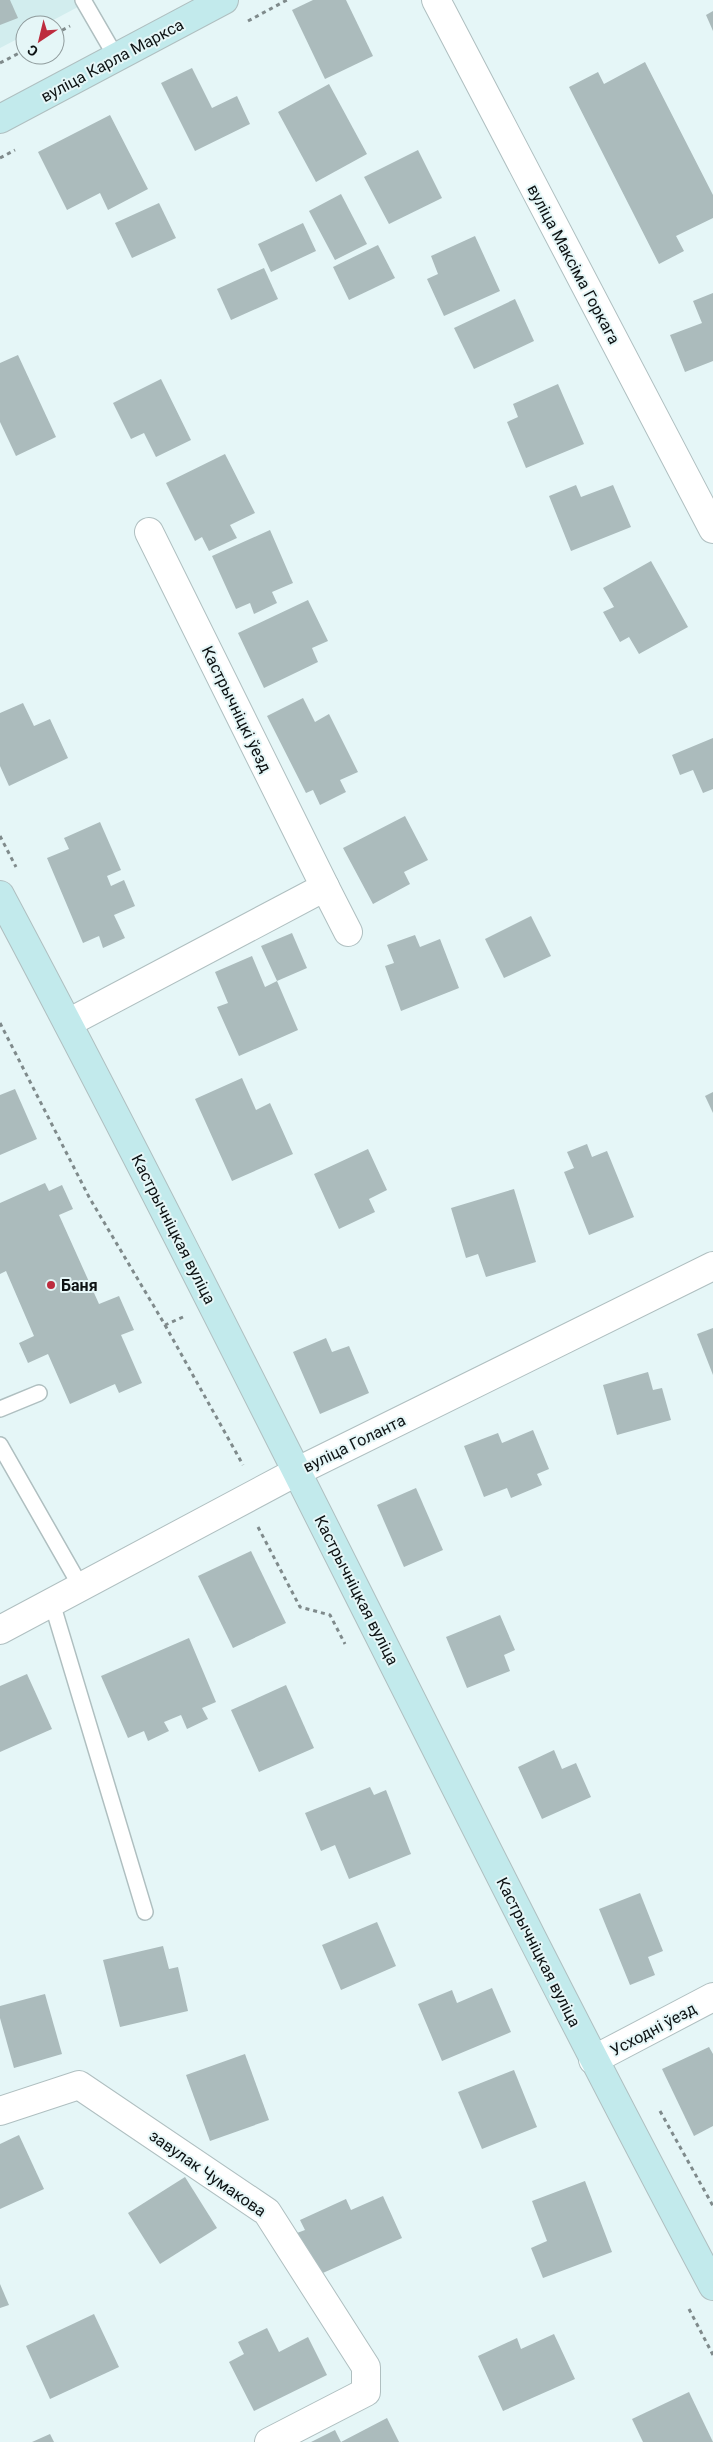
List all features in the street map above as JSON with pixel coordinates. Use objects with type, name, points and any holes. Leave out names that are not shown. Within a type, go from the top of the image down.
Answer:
[{"type":"street","name":"вуліца Карла Маркса","points":[[0,119],[224,0]]},
{"type":"street","name":"вуліца Максіма Горкага","points":[[436,0],[713,529]]},
{"type":"street","name":"Кастрычніцкі ўезд","points":[[149,532],[348,932]]},
{"type":"street","points":[[68,1022],[324,887]]},
{"type":"street","name":"Кастрычніцкая вуліца","points":[[0,895],[68,1022],[298,1471],[593,2060],[713,2286]]},
{"type":"street","name":"вуліца Голанта","points":[[0,1630],[298,1471],[713,1266]]},
{"type":"street","name":"Усходні ўезд","points":[[593,2060],[713,1998]]},
{"type":"street","name":"завулак Чумакова","points":[[0,2111],[79,2085],[267,2212],[366,2367],[366,2392],[269,2442]]},
{"type":"lane","points":[[83,0],[116,58]]},
{"type":"lane","points":[[0,1409],[39,1393]]},
{"type":"lane","points":[[0,1444],[81,1587]]},
{"type":"lane","points":[[52,1603],[145,1912]]},
{"type":"path","points":[[0,63],[15,55]]},
{"type":"path","points":[[0,1023],[89,1197],[165,1326],[268,1509],[252,1516],[300,1607],[330,1615],[348,1650]]},
{"type":"path","points":[[165,1326],[212,1304]]},
{"type":"path","points":[[686,2302],[713,2355]]},
{"type":"shaded area","points":[[0,0],[91,0],[63,15],[15,15],[15,40],[0,48]]},
{"type":"building","points":[[0,0],[10,0],[17,15],[15,15],[15,19],[0,25]]},
{"type":"building","points":[[313,0],[346,0],[373,56],[325,79],[292,10]]},
{"type":"building","points":[[713,11],[713,31],[706,15]]},
{"type":"building","points":[[645,62],[713,195],[713,218],[676,236],[684,251],[659,264],[569,87],[598,72],[604,84]]},
{"type":"building","points":[[192,68],[212,108],[237,96],[250,124],[195,151],[161,83]]},
{"type":"building","points":[[329,84],[367,154],[316,182],[278,112]]},
{"type":"building","points":[[110,115],[148,189],[108,210],[100,193],[67,210],[38,152]]},
{"type":"building","points":[[418,150],[442,198],[389,224],[364,177]]},
{"type":"building","points":[[341,194],[367,244],[335,260],[309,211]]},
{"type":"building","points":[[159,203],[176,238],[132,258],[115,223]]},
{"type":"building","points":[[303,223],[316,251],[271,272],[258,244]]},
{"type":"building","points":[[475,236],[500,291],[444,316],[427,279],[438,274],[431,256]]},
{"type":"building","points":[[378,245],[395,278],[349,300],[333,267]]},
{"type":"building","points":[[264,268],[278,299],[231,320],[217,289]]},
{"type":"building","points":[[713,293],[713,361],[685,372],[670,335],[702,323],[693,301]]},
{"type":"building","points":[[515,299],[534,341],[474,369],[454,328]]},
{"type":"building","points":[[18,355],[56,437],[16,456],[0,422],[0,363]]},
{"type":"building","points":[[161,379],[191,440],[156,457],[144,433],[131,439],[113,403]]},
{"type":"building","points":[[558,384],[584,444],[526,468],[507,422],[518,417],[513,404]]},
{"type":"building","points":[[225,454],[255,513],[230,525],[237,538],[209,551],[202,537],[195,541],[166,483]]},
{"type":"building","points":[[576,485],[581,497],[613,485],[631,527],[571,551],[549,496]]},
{"type":"building","points":[[270,530],[293,583],[272,592],[277,603],[254,614],[250,603],[236,609],[212,556]]},
{"type":"building","points":[[651,561],[688,627],[639,654],[629,637],[620,642],[603,612],[614,607],[603,588]]},
{"type":"building","points":[[308,600],[328,641],[312,648],[318,662],[264,688],[238,633]]},
{"type":"building","points":[[303,698],[315,722],[329,714],[358,772],[340,780],[346,792],[320,805],[313,790],[306,793],[267,716]]},
{"type":"building","points":[[23,703],[34,726],[50,719],[68,758],[9,786],[0,766],[0,713]]},
{"type":"building","points":[[713,738],[713,789],[703,793],[693,770],[680,775],[672,755]]},
{"type":"building","points":[[405,816],[428,860],[404,872],[410,884],[373,904],[343,848]]},
{"type":"building","points":[[100,822],[121,870],[107,876],[111,886],[124,880],[135,906],[114,915],[125,938],[103,948],[99,936],[83,943],[47,858],[69,849],[64,838]]},
{"type":"building","points":[[531,916],[551,956],[504,978],[485,939]]},
{"type":"building","points":[[292,933],[307,968],[277,981],[261,946]]},
{"type":"building","points":[[415,935],[420,947],[440,939],[459,988],[401,1011],[385,966],[394,963],[387,945]]},
{"type":"building","points":[[252,956],[265,987],[277,981],[298,1030],[239,1056],[217,1007],[228,1003],[215,972]]},
{"type":"building","points":[[242,1078],[256,1110],[270,1103],[293,1154],[232,1181],[195,1099]]},
{"type":"building","points":[[15,1089],[37,1139],[0,1155],[0,1095]]},
{"type":"building","points":[[713,1092],[713,1113],[705,1096]]},
{"type":"building","points":[[587,1144],[592,1157],[607,1151],[634,1217],[589,1235],[564,1172],[574,1168],[567,1152]]},
{"type":"building","points":[[368,1149],[387,1190],[369,1199],[375,1212],[339,1229],[314,1174]]},
{"type":"building","name":"Баня","points":[[45,1183],[49,1191],[62,1185],[73,1209],[59,1215],[99,1304],[119,1296],[134,1330],[121,1335],[142,1383],[119,1393],[115,1384],[70,1404],[48,1354],[28,1363],[19,1343],[34,1336],[6,1271],[0,1274],[0,1203]]},
{"type":"building","points":[[514,1189],[536,1262],[486,1277],[478,1254],[466,1258],[451,1208]]},
{"type":"building","points":[[713,1328],[713,1375],[697,1334]]},
{"type":"building","points":[[326,1338],[332,1352],[349,1346],[369,1393],[320,1414],[293,1352]]},
{"type":"building","points":[[648,1372],[653,1390],[662,1388],[671,1420],[617,1435],[603,1385]]},
{"type":"building","points":[[533,1430],[549,1469],[537,1474],[542,1485],[511,1498],[507,1488],[484,1497],[464,1446],[498,1433],[502,1443]]},
{"type":"building","points":[[416,1488],[443,1550],[404,1567],[377,1505]]},
{"type":"building","points":[[251,1551],[286,1623],[233,1648],[198,1576]]},
{"type":"building","points":[[500,1615],[515,1650],[504,1655],[510,1671],[467,1688],[446,1637]]},
{"type":"building","points":[[189,1638],[216,1702],[202,1708],[208,1719],[187,1729],[181,1715],[164,1722],[169,1731],[148,1741],[144,1731],[128,1738],[101,1676]]},
{"type":"building","points":[[27,1674],[52,1729],[0,1752],[0,1686]]},
{"type":"building","points":[[286,1685],[314,1748],[259,1772],[231,1710]]},
{"type":"building","points":[[554,1750],[562,1769],[576,1763],[591,1797],[542,1819],[518,1767]]},
{"type":"building","points":[[370,1787],[374,1795],[386,1790],[411,1854],[349,1879],[335,1845],[321,1851],[305,1813]]},
{"type":"building","points":[[640,1893],[663,1951],[648,1957],[655,1975],[630,1985],[599,1909]]},
{"type":"building","points":[[377,1922],[396,1966],[341,1990],[322,1945]]},
{"type":"building","points":[[163,1946],[169,1969],[178,1967],[188,2011],[120,2027],[103,1960]]},
{"type":"building","points":[[492,1988],[511,2032],[442,2061],[418,2004],[452,1990],[457,2003]]},
{"type":"building","points":[[45,1994],[62,2054],[14,2068],[0,2018],[0,2006]]},
{"type":"building","points":[[709,2047],[713,2054],[713,2126],[694,2136],[662,2069]]},
{"type":"building","points":[[245,2054],[269,2120],[210,2141],[186,2075]]},
{"type":"building","points":[[514,2070],[537,2127],[482,2149],[458,2092]]},
{"type":"building","points":[[19,2135],[44,2189],[0,2209],[0,2144]]},
{"type":"building","points":[[185,2177],[217,2228],[160,2264],[128,2213]]},
{"type":"building","points":[[585,2181],[612,2252],[543,2278],[531,2248],[547,2241],[532,2201]]},
{"type":"building","points":[[383,2196],[402,2238],[316,2276],[297,2233],[305,2230],[300,2220],[346,2199],[351,2210]]},
{"type":"building","points":[[0,2284],[9,2305],[0,2308]]},
{"type":"building","points":[[94,2314],[119,2367],[50,2399],[26,2346]]},
{"type":"building","points":[[267,2328],[279,2352],[308,2337],[327,2375],[254,2411],[229,2362],[244,2354],[238,2342]]},
{"type":"building","points":[[554,2334],[575,2379],[503,2411],[478,2356],[517,2338],[521,2349]]},
{"type":"building","points":[[689,2392],[713,2442],[643,2442],[632,2419]]},
{"type":"building","points":[[387,2418],[399,2442],[341,2442]]},
{"type":"building","points":[[335,2430],[341,2442],[311,2442]]},
{"type":"building","points":[[50,2434],[54,2442],[32,2442]]},
{"type":"place","name":"Баня","points":[[51,1285]]}]
